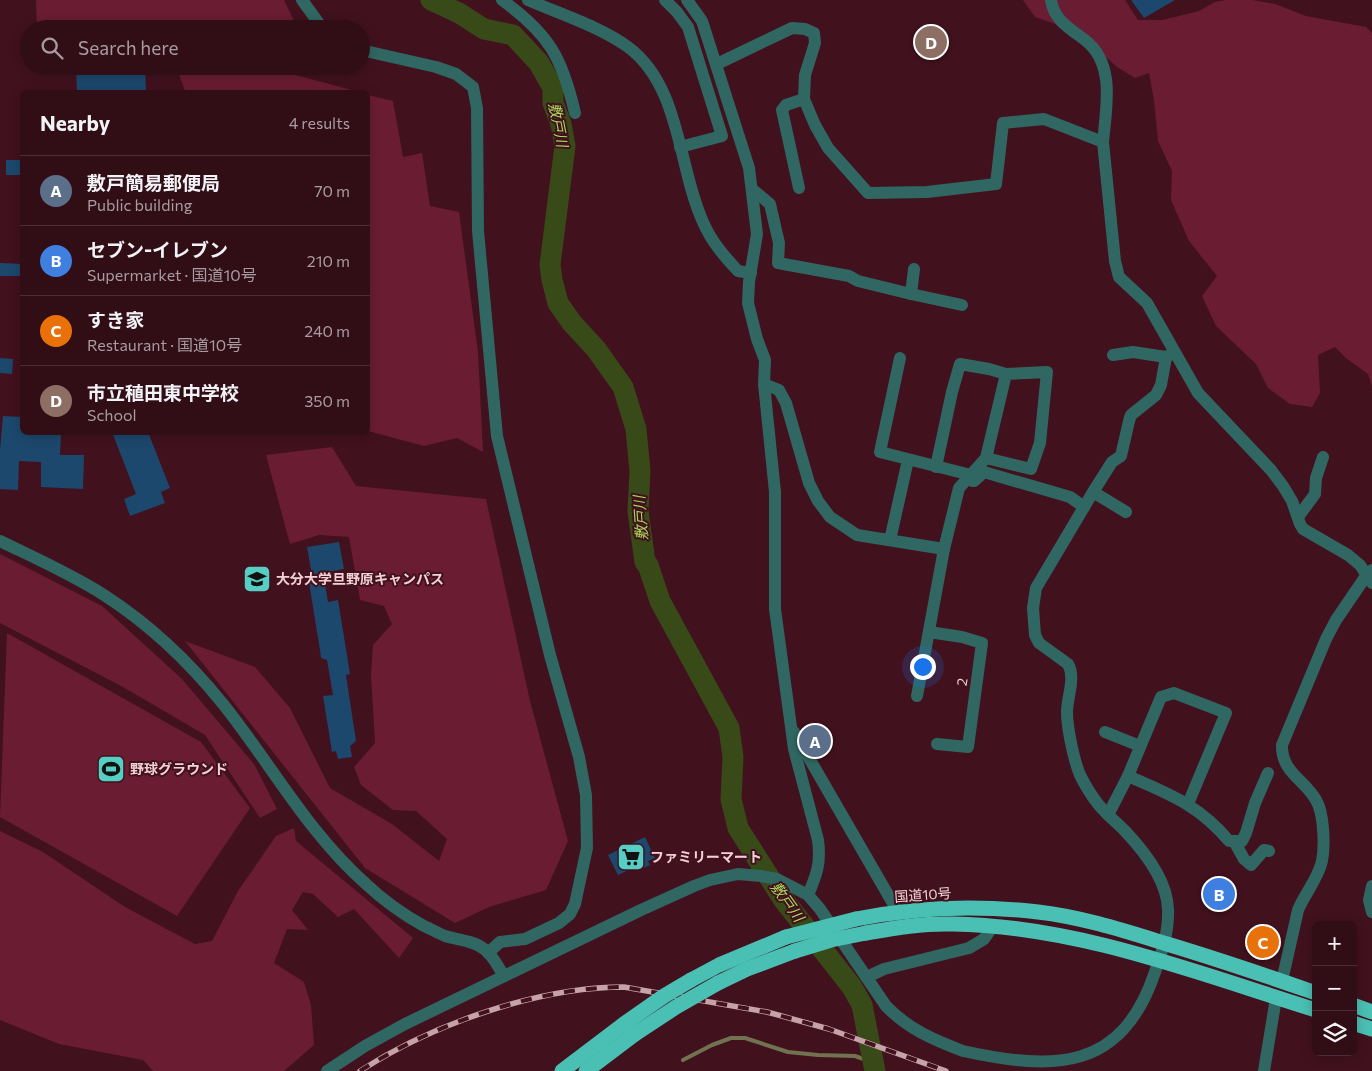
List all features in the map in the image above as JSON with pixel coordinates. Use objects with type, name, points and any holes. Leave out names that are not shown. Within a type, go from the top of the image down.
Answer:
[{"type":"highway","name":"国道10号","points":[[586,1071],[664,996],[732,959],[786,938],[856,919],[898,912],[966,908],[1039,912],[1085,921],[1164,943],[1312,992]]},
{"type":"highway","name":"国道10号","points":[[562,1071],[630,1029],[747,969],[831,940],[866,932],[931,924],[993,926],[1066,936],[1159,961],[1312,1009]]},
{"type":"highway","points":[[1357,1006],[1372,1012]]},
{"type":"highway","points":[[1357,1024],[1372,1029]]},
{"type":"street","points":[[302,0],[316,20]]},
{"type":"street","points":[[502,0],[528,19],[544,37],[560,61],[575,113]]},
{"type":"street","points":[[528,0],[605,34],[629,48],[649,68],[661,87],[672,116],[702,221],[713,242],[738,271],[751,273]]},
{"type":"street","points":[[665,0],[688,27],[722,136],[680,147]]},
{"type":"street","points":[[687,0],[702,21],[717,64],[749,168],[752,189],[757,234],[749,282],[748,303],[757,339],[765,360],[764,384],[775,492],[774,597],[789,723],[818,840],[819,852],[817,874],[808,895]]},
{"type":"street","points":[[1050,0],[1052,10],[1060,21],[1086,41],[1098,54],[1106,75],[1108,95],[1103,142],[1115,261],[1119,277],[1147,303],[1170,355],[1198,393],[1277,477],[1292,501],[1300,524],[1307,532],[1348,555],[1370,576],[1336,620],[1326,639],[1282,745],[1285,763],[1295,778],[1311,793],[1319,806],[1324,844],[1321,866],[1296,917],[1282,981]]},
{"type":"street","points":[[717,64],[792,28],[805,29],[814,34],[815,43],[805,75],[804,99],[815,125],[828,148],[868,194],[927,192],[996,184],[1002,123],[1044,119],[1103,142]]},
{"type":"street","points":[[370,52],[436,66],[456,74],[474,87],[477,108],[478,231],[497,436],[550,654],[579,757],[586,795],[587,848],[573,910],[559,923],[525,940],[500,942],[488,953]]},
{"type":"street","points":[[799,188],[782,110],[786,105],[804,99]]},
{"type":"street","points":[[752,189],[770,204],[779,243],[778,263],[849,276],[858,281],[962,305]]},
{"type":"street","points":[[911,294],[914,269]]},
{"type":"street","points":[[1112,355],[1133,352],[1170,355]]},
{"type":"street","points":[[327,1071],[380,1037],[504,976],[694,886],[738,874],[761,876],[782,881],[808,895],[820,909],[886,1006],[896,1017],[928,1038],[972,1055],[1006,1065],[1040,1069],[1061,1068],[1088,1060],[1109,1048],[1140,1008],[1149,989],[1164,943],[1168,907],[1160,882],[1148,860],[1108,815],[1089,791],[1079,773],[1067,713],[1072,676],[1070,668],[1068,664],[1039,643],[1035,635],[1033,608],[1036,588],[1112,462],[1121,456],[1131,415],[1156,395],[1170,355]]},
{"type":"street","points":[[900,358],[880,452],[936,467],[974,481],[984,472],[1070,497],[1084,507]]},
{"type":"street","points":[[936,467],[960,364],[990,368],[1006,374],[1047,372],[1040,443],[1031,469],[986,458]]},
{"type":"street","points":[[917,696],[944,548],[959,488],[986,458],[1006,374]]},
{"type":"street","points":[[764,384],[779,390],[786,403],[809,483],[818,501],[830,517],[857,535],[944,548]]},
{"type":"street","points":[[1298,517],[1315,494],[1316,478],[1323,457]]},
{"type":"street","points":[[890,540],[908,460]]},
{"type":"street","points":[[1093,492],[1126,512]]},
{"type":"street","points":[[0,542],[86,584],[143,624],[181,658],[223,704],[324,842],[343,863],[373,890],[415,920],[444,935],[481,947],[488,953],[504,976]]},
{"type":"street","name":"2","points":[[929,632],[962,637],[982,643],[968,747],[937,744]]},
{"type":"street","points":[[1108,815],[1128,776],[1161,697],[1174,693],[1226,713],[1188,804]]},
{"type":"street","points":[[789,723],[898,912]]},
{"type":"street","points":[[1104,732],[1140,746]]},
{"type":"street","points":[[1128,776],[1188,804],[1216,826],[1229,841],[1242,841],[1255,802],[1268,773]]},
{"type":"street","points":[[1234,841],[1244,859],[1251,865],[1264,850],[1269,851]]},
{"type":"street","points":[[1372,886],[1369,900],[1372,912]]},
{"type":"street","points":[[867,977],[884,968],[969,948],[984,940],[993,926]]},
{"type":"street","points":[[1264,1071],[1276,998]]},
{"type":"shaded area","points":[[36,0],[284,0],[294,20],[37,20]]},
{"type":"shaded area","points":[[1023,0],[1125,0],[1138,20],[1162,20],[1199,11],[1215,2],[1253,0],[1275,4],[1306,16],[1366,27],[1372,33],[1372,386],[1368,374],[1346,358],[1335,347],[1318,355],[1320,393],[1312,407],[1290,404],[1268,388],[1256,364],[1216,326],[1202,296],[1217,276],[1189,241],[1171,200],[1172,171],[1158,141],[1149,73],[1135,78],[1117,67],[1078,32],[1035,17]]},
{"type":"shaded area","points":[[179,75],[296,75],[352,90],[185,90]]},
{"type":"shaded area","points":[[370,95],[393,101],[403,157],[422,153],[430,206],[459,212],[478,352],[483,452],[457,438],[424,446],[370,432]]},
{"type":"shaded area","points":[[332,447],[356,486],[486,499],[530,701],[568,841],[546,890],[489,907],[455,923],[365,868],[185,641],[255,667],[290,708],[330,788],[392,824],[439,861],[447,839],[416,811],[393,810],[361,785],[354,767],[375,743],[371,674],[373,645],[392,624],[384,606],[360,600],[349,537],[319,535],[290,544],[266,455]]},
{"type":"shaded area","points":[[0,554],[102,606],[182,679],[254,764],[277,809],[260,818],[205,735],[123,687],[0,623]]},
{"type":"shaded area","name":"野球グラウンド","points":[[7,633],[201,742],[250,808],[177,916],[0,817]]},
{"type":"shaded area","points":[[294,828],[296,841],[413,938],[399,958],[354,909],[338,917],[313,894],[303,892],[292,910],[308,930],[287,929],[274,963],[304,982],[311,1005],[314,1045],[284,1071],[153,1071],[143,1060],[59,1044],[0,1020],[0,831],[43,852],[125,907],[195,944],[212,941],[238,891],[276,836]]},
{"type":"building","points":[[1131,0],[1175,0],[1144,18]]},
{"type":"building","points":[[76,75],[145,75],[146,90],[77,90]]},
{"type":"building","points":[[6,160],[20,160],[20,175],[6,175]]},
{"type":"building","points":[[0,263],[20,264],[20,276],[0,276]]},
{"type":"building","points":[[0,358],[13,359],[12,374],[0,373]]},
{"type":"building","points":[[3,416],[20,417],[20,435],[61,435],[60,455],[84,455],[83,489],[41,487],[41,462],[19,461],[18,490],[0,489],[0,450]]},
{"type":"building","points":[[113,435],[149,435],[170,488],[161,492],[165,503],[130,516],[124,499],[136,494]]},
{"type":"building","points":[[339,542],[344,569],[323,573],[328,602],[338,600],[350,674],[346,675],[356,741],[350,746],[352,757],[338,759],[336,751],[332,752],[323,696],[333,695],[327,660],[321,658],[308,576],[312,575],[307,547]]},
{"type":"building","name":"ファミリーマート","points":[[645,837],[655,858],[648,861],[650,865],[641,869],[639,865],[618,875],[608,855]]},
{"type":"waterway","name":"敷戸川","points":[[431,0],[459,13],[484,29],[513,35],[539,63],[553,88],[553,103],[561,124],[565,146],[550,265],[558,303],[572,323],[596,349],[623,387],[636,429],[640,471],[638,511],[645,562],[648,565],[660,601],[729,728],[733,757],[731,799],[738,828],[783,899],[852,987],[862,1005],[875,1071]]},
{"type":"waterway","points":[[683,1060],[712,1045],[731,1038],[745,1038],[788,1052],[855,1056],[872,1062]]},
{"type":"railway","points":[[360,1071],[420,1038],[487,1011],[557,994],[624,987],[767,1012],[829,1029],[946,1071]]},
{"type":"place","name":"市立稙田東中学校","points":[[931,42]]},
{"type":"place","name":"大分大学旦野原キャンパス","points":[[257,579]]},
{"type":"place","name":"敷戸簡易郵便局","points":[[815,741]]},
{"type":"place","name":"野球グラウンド","points":[[111,769]]},
{"type":"place","name":"ファミリーマート","points":[[631,857]]},
{"type":"place","name":"セブン-イレブン","points":[[1219,894]]},
{"type":"place","name":"すき家","points":[[1263,942]]}]
